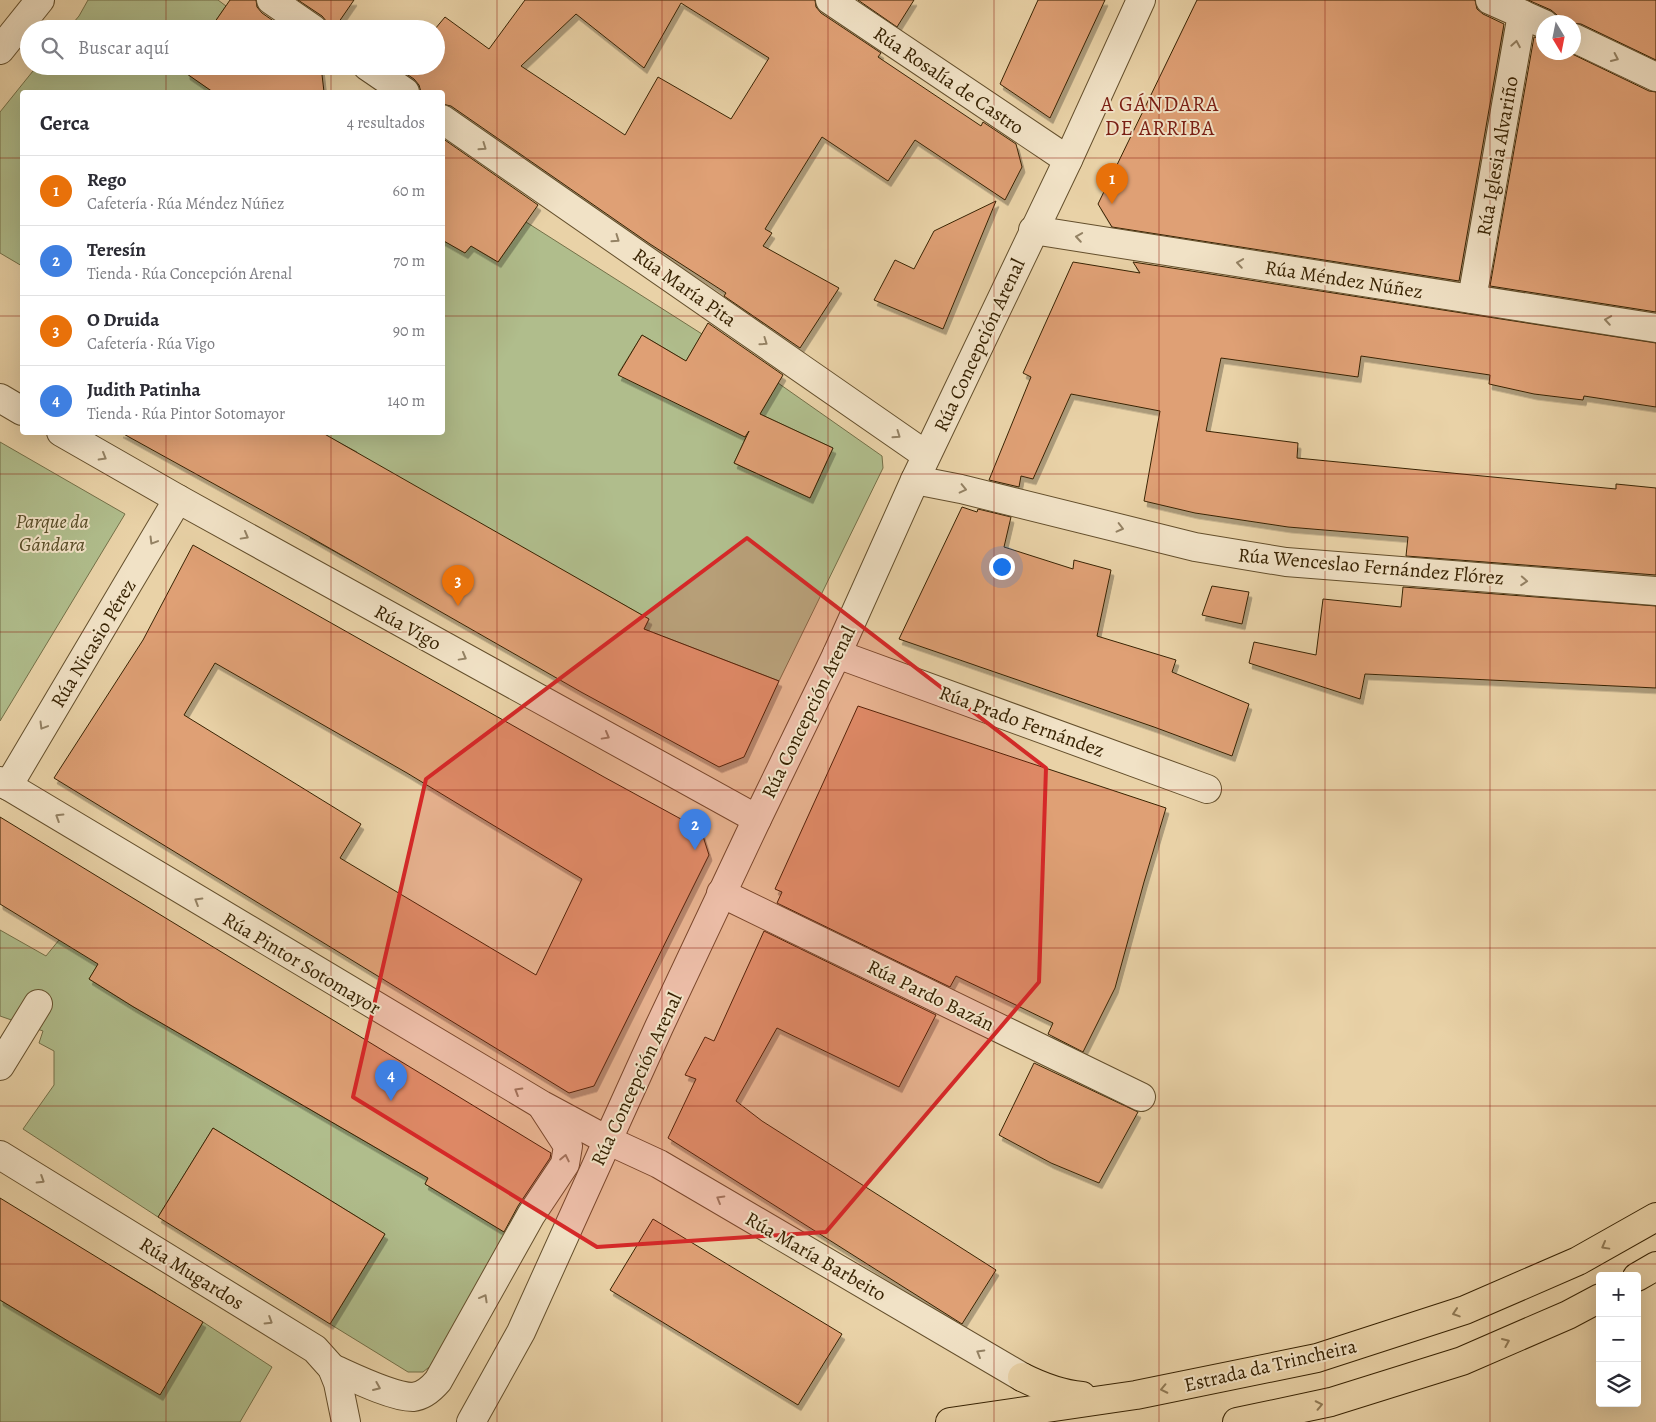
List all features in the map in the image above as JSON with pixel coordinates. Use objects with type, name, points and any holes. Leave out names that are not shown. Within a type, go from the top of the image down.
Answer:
[{"type":"highway","name":"Estrada da Trincheira","points":[[950,1422],[1136,1395],[1317,1358],[1465,1310],[1578,1261],[1656,1217]]},
{"type":"highway","points":[[1641,1274],[1656,1266]]},
{"type":"highway","points":[[1237,1422],[1331,1402],[1462,1361],[1568,1315],[1596,1300]]},
{"type":"highway","points":[[1022,1377],[1065,1394],[1083,1396],[1136,1395]]},
{"type":"street","points":[[24,20],[40,0]]},
{"type":"street","points":[[272,0],[300,20]]},
{"type":"street","name":"Rúa Rosalía de Castro","points":[[830,0],[1068,160]]},
{"type":"street","name":"Rúa Concepción Arenal","points":[[471,1422],[521,1332],[607,1140],[757,819],[837,654],[926,455],[1068,160],[1141,0]]},
{"type":"street","points":[[1490,0],[1533,19]]},
{"type":"street","name":"Rúa Iglesia Alvariño","points":[[1472,299],[1533,19]]},
{"type":"street","points":[[0,49],[20,24]]},
{"type":"street","points":[[1581,41],[1656,77]]},
{"type":"street","points":[[380,75],[402,90]]},
{"type":"street","name":"Rúa María Pita","points":[[445,121],[926,455]]},
{"type":"street","name":"Rúa Méndez Núñez","points":[[1033,230],[1656,328]]},
{"type":"street","points":[[0,398],[20,410]]},
{"type":"street","name":"Rúa Vigo","points":[[66,435],[178,500],[757,819]]},
{"type":"street","name":"Rúa Wenceslao Fernández Flórez","points":[[915,480],[961,488],[1195,547],[1286,562],[1656,591]]},
{"type":"street","name":"Rúa Nicasio Pérez","points":[[4,784],[178,500]]},
{"type":"street","name":"Rúa Prado Fernández","points":[[837,654],[1207,789]]},
{"type":"street","name":"Rúa Pintor Sotomayor","points":[[4,784],[542,1105],[607,1140]]},
{"type":"street","name":"Rúa Pardo Bazán","points":[[722,893],[1141,1097]]},
{"type":"street","points":[[0,1066],[38,1004]]},
{"type":"street","points":[[332,1368],[385,1390],[413,1397],[430,1390],[438,1381],[532,1215],[565,1164],[568,1146],[542,1105]]},
{"type":"street","name":"Rúa María Barbeito","points":[[607,1140],[659,1164],[1022,1377]]},
{"type":"street","name":"Rúa Mugardos","points":[[0,1155],[315,1349],[332,1368],[338,1383],[346,1422]]},
{"type":"highlighted area","points":[[747,538],[1046,768],[1039,982],[826,1232],[597,1247],[353,1097],[426,779]]},
{"type":"green space","points":[[88,0],[218,0],[226,6],[216,20],[76,20]]},
{"type":"green space","points":[[30,75],[189,75],[210,90],[20,90],[20,265],[0,253],[0,112]]},
{"type":"green space","points":[[526,222],[702,334],[686,361],[642,335],[618,374],[746,437],[734,463],[810,498],[833,448],[760,414],[778,383],[882,456],[883,468],[779,681],[644,629],[649,619],[505,538],[357,564],[310,538],[357,452],[325,435],[445,435],[445,241],[465,253],[471,246],[498,262]]},
{"type":"green space","name":"Parque da Gándara","points":[[0,442],[125,514],[0,721]]},
{"type":"green space","points":[[137,901],[89,979],[132,1006],[428,1178],[425,1184],[511,1236],[433,1364],[423,1372],[408,1372],[330,1324],[385,1234],[213,1128],[158,1217],[23,1129],[54,1085],[54,1051],[39,1043],[43,1031],[0,1016],[0,930],[46,956],[59,940]]},
{"type":"green space","points":[[113,1267],[156,1293],[112,1367],[160,1394],[203,1322],[272,1367],[240,1422],[0,1422],[0,1300],[68,1341]]},
{"type":"building","points":[[230,0],[256,0],[257,7],[272,20],[216,20]]},
{"type":"building","points":[[298,0],[354,0],[340,20],[325,20]]},
{"type":"building","points":[[525,0],[815,0],[816,7],[821,13],[881,53],[878,57],[981,126],[983,122],[1016,144],[1022,167],[1005,200],[915,140],[888,181],[822,137],[765,229],[772,233],[763,246],[839,288],[800,348],[724,296],[726,293],[650,244],[451,106],[445,105],[445,90],[420,90],[419,85],[408,75],[445,75],[445,20],[442,20],[445,17],[489,49]],"holes":[[[681,3],[769,58],[731,119],[658,77],[625,135],[521,66],[576,14],[644,68]]]},
{"type":"building","points":[[858,0],[914,0],[897,27]]},
{"type":"building","points":[[1038,0],[1105,0],[1050,118],[1000,84]]},
{"type":"building","points":[[1197,0],[1475,0],[1477,9],[1483,14],[1504,24],[1459,281],[1112,227],[1098,204]]},
{"type":"building","points":[[1528,0],[1656,0],[1656,60],[1581,24],[1581,15],[1557,15],[1551,10]]},
{"type":"building","points":[[1534,37],[1536,37],[1536,60],[1581,60],[1581,58],[1649,91],[1656,92],[1656,312],[1490,286]]},
{"type":"building","points":[[188,75],[322,75],[324,90],[210,90]]},
{"type":"building","points":[[445,140],[538,205],[498,262],[471,246],[465,253],[445,242]]},
{"type":"building","points":[[996,201],[943,329],[874,300],[895,260],[914,269],[934,231]]},
{"type":"building","points":[[1073,262],[1140,273],[1133,262],[1656,343],[1656,407],[1584,396],[1583,400],[1534,394],[1489,384],[1490,375],[1361,356],[1358,377],[1221,358],[1206,431],[1298,443],[1297,458],[1616,489],[1616,484],[1656,488],[1656,575],[1406,556],[1408,537],[1288,527],[1195,513],[1144,501],[1160,411],[1071,394],[1033,479],[1021,476],[1019,487],[989,480],[1031,377],[1023,373]]},
{"type":"building","points":[[708,323],[783,375],[760,414],[833,448],[810,498],[734,463],[749,431],[745,437],[618,375],[642,335],[686,361]]},
{"type":"building","points":[[125,435],[326,435],[649,619],[644,629],[779,681],[744,757],[719,767],[581,692],[310,537]]},
{"type":"building","points":[[962,507],[977,512],[978,509],[1011,517],[1004,547],[1073,569],[1074,560],[1111,570],[1097,636],[1176,660],[1172,672],[1249,704],[1232,756],[1154,727],[899,639]]},
{"type":"building","points":[[193,545],[701,830],[709,855],[594,1086],[569,1093],[54,778],[143,640]],"holes":[[[215,663],[407,773],[582,879],[536,975],[340,858],[361,824],[184,715]]]},
{"type":"building","points":[[1212,586],[1249,592],[1242,624],[1202,615]]},
{"type":"building","points":[[1403,587],[1656,606],[1656,688],[1365,674],[1360,699],[1249,663],[1254,642],[1316,655],[1323,599],[1401,607]]},
{"type":"building","points":[[858,706],[1166,808],[1115,988],[1083,1052],[1048,1034],[1053,1023],[956,976],[950,987],[777,903],[782,892],[775,889]]},
{"type":"building","points":[[0,817],[551,1153],[550,1158],[518,1206],[504,1232],[425,1184],[428,1178],[132,1006],[89,979],[98,964],[0,904]]},
{"type":"building","points":[[764,931],[936,1015],[899,1087],[777,1028],[736,1101],[762,1121],[996,1270],[962,1324],[668,1138],[696,1079],[685,1075],[705,1037],[714,1041]]},
{"type":"building","points":[[1034,1063],[1138,1112],[1099,1183],[1051,1163],[999,1135]]},
{"type":"building","points":[[213,1128],[385,1234],[330,1324],[158,1217]]},
{"type":"building","points":[[0,1198],[203,1322],[160,1395],[0,1300]]},
{"type":"building","points":[[653,1219],[842,1334],[798,1405],[610,1290]]},
{"type":"place","name":"Rego","points":[[1112,204]]},
{"type":"place","name":"O Druida","points":[[458,606]]},
{"type":"place","name":"Teresín","points":[[695,850]]},
{"type":"place","name":"Judith Patinha","points":[[391,1101]]},
{"type":"district","name":"A GÁNDARA DE ARRIBA","points":[[1160,116]]}]
